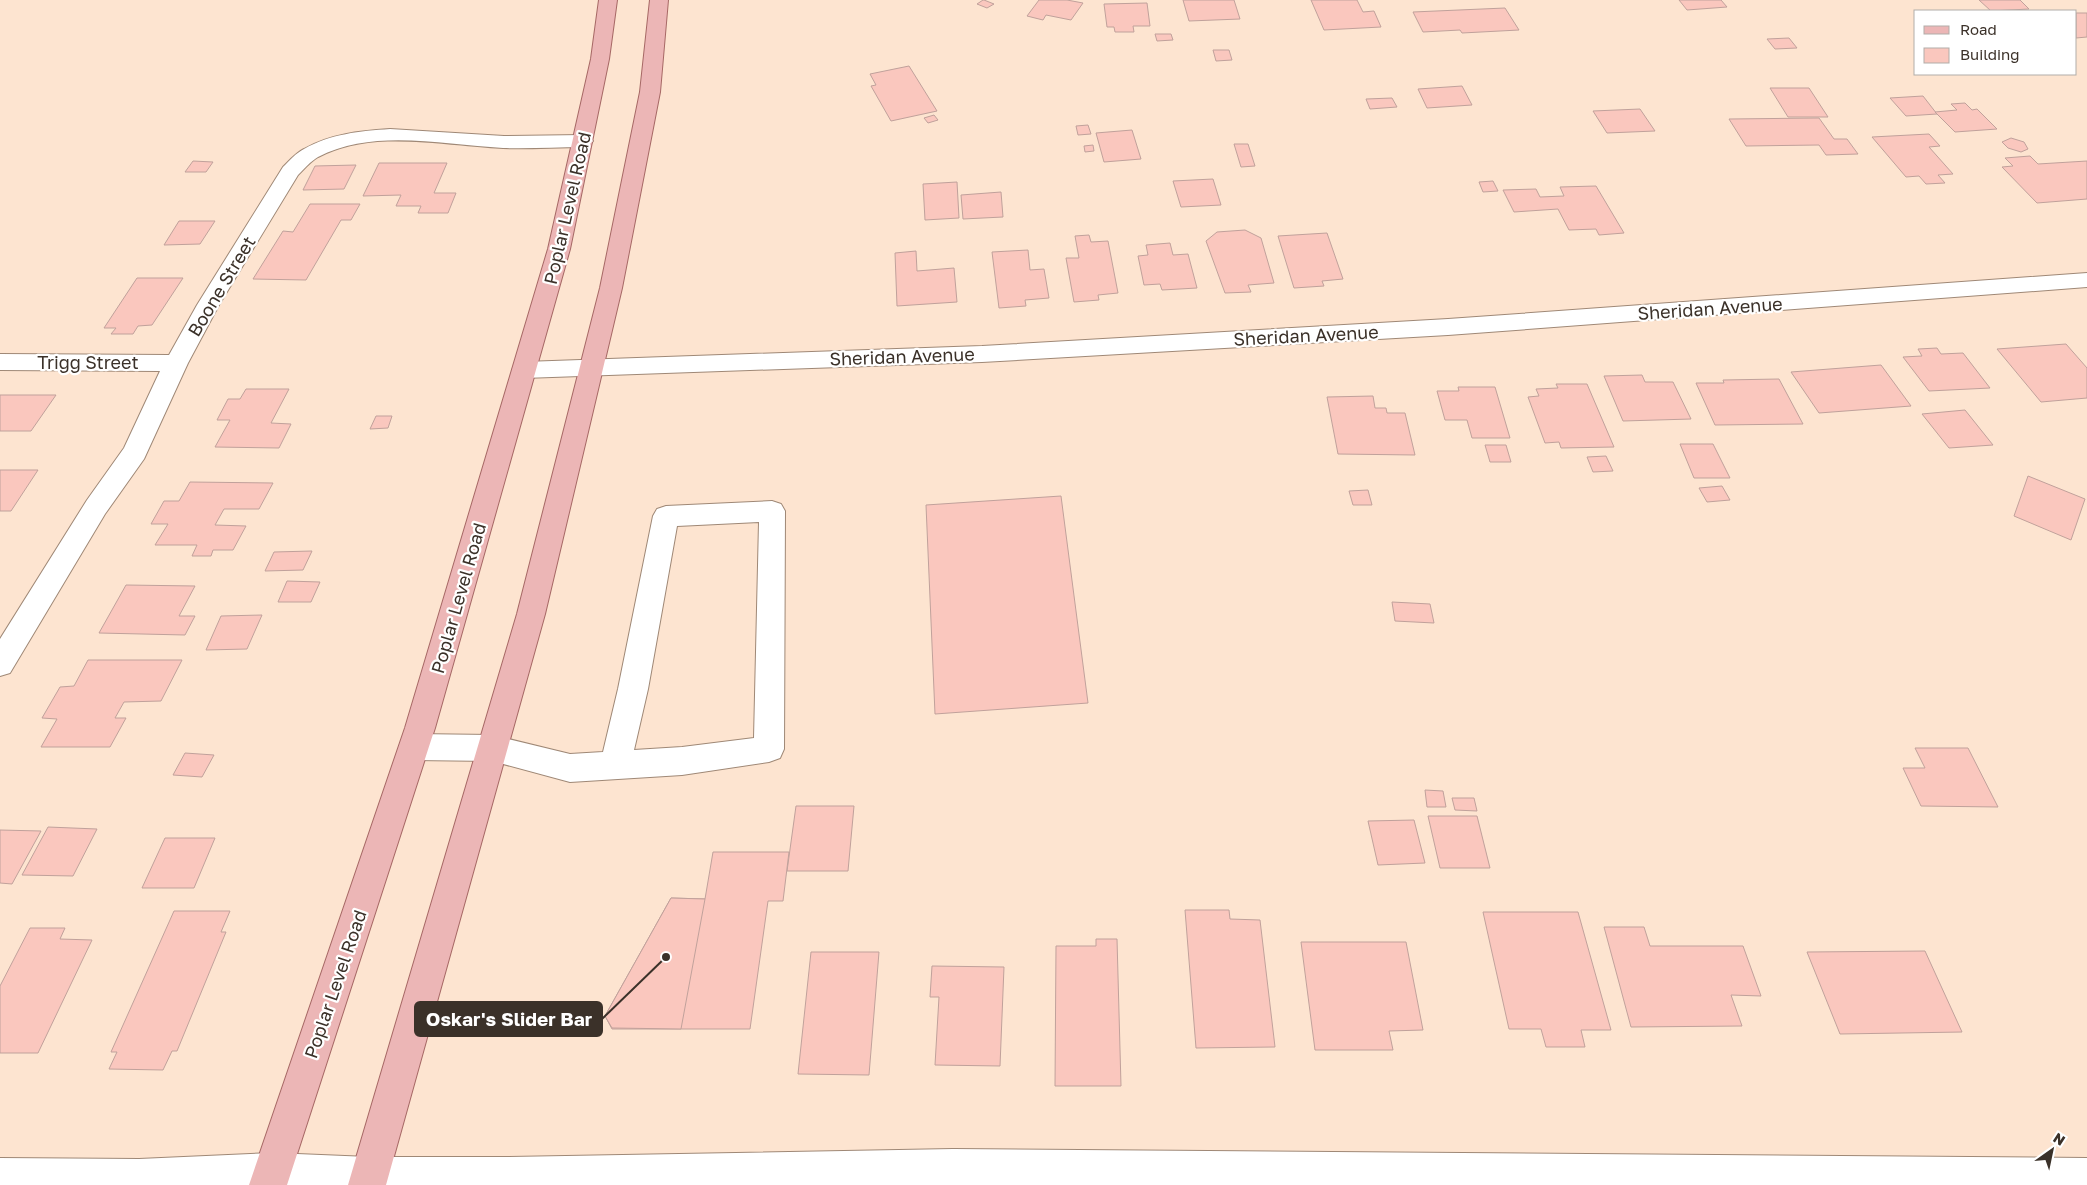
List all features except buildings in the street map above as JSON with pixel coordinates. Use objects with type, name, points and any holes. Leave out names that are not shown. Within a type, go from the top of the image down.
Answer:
[{"type":"main road","name":"Poplar Level Road","points":[[270,1179],[414,747],[559,249],[600,59],[608,0]]},
{"type":"main road","points":[[368,1181],[531,614],[611,288],[640,149],[650,92],[659,0]]},
{"type":"street","name":"Boone Street","points":[[0,664],[96,507],[134,452],[176,363],[208,305],[290,171],[308,153],[326,145],[350,139],[375,136],[432,136],[504,142],[583,141]]},
{"type":"street","name":"Sheridan Avenue","points":[[524,370],[982,354],[1438,328],[2087,280]]},
{"type":"street","name":"Trigg Street","points":[[0,362],[176,363]]},
{"type":"street","points":[[414,747],[492,748],[570,768],[682,761],[769,749],[772,510],[666,516],[633,689],[615,765]]},
{"type":"street","points":[[0,1178],[368,1181],[529,1176],[2087,1177]]},
{"type":"place","name":"Oskar's Slider Bar","points":[[666,957]]}]
